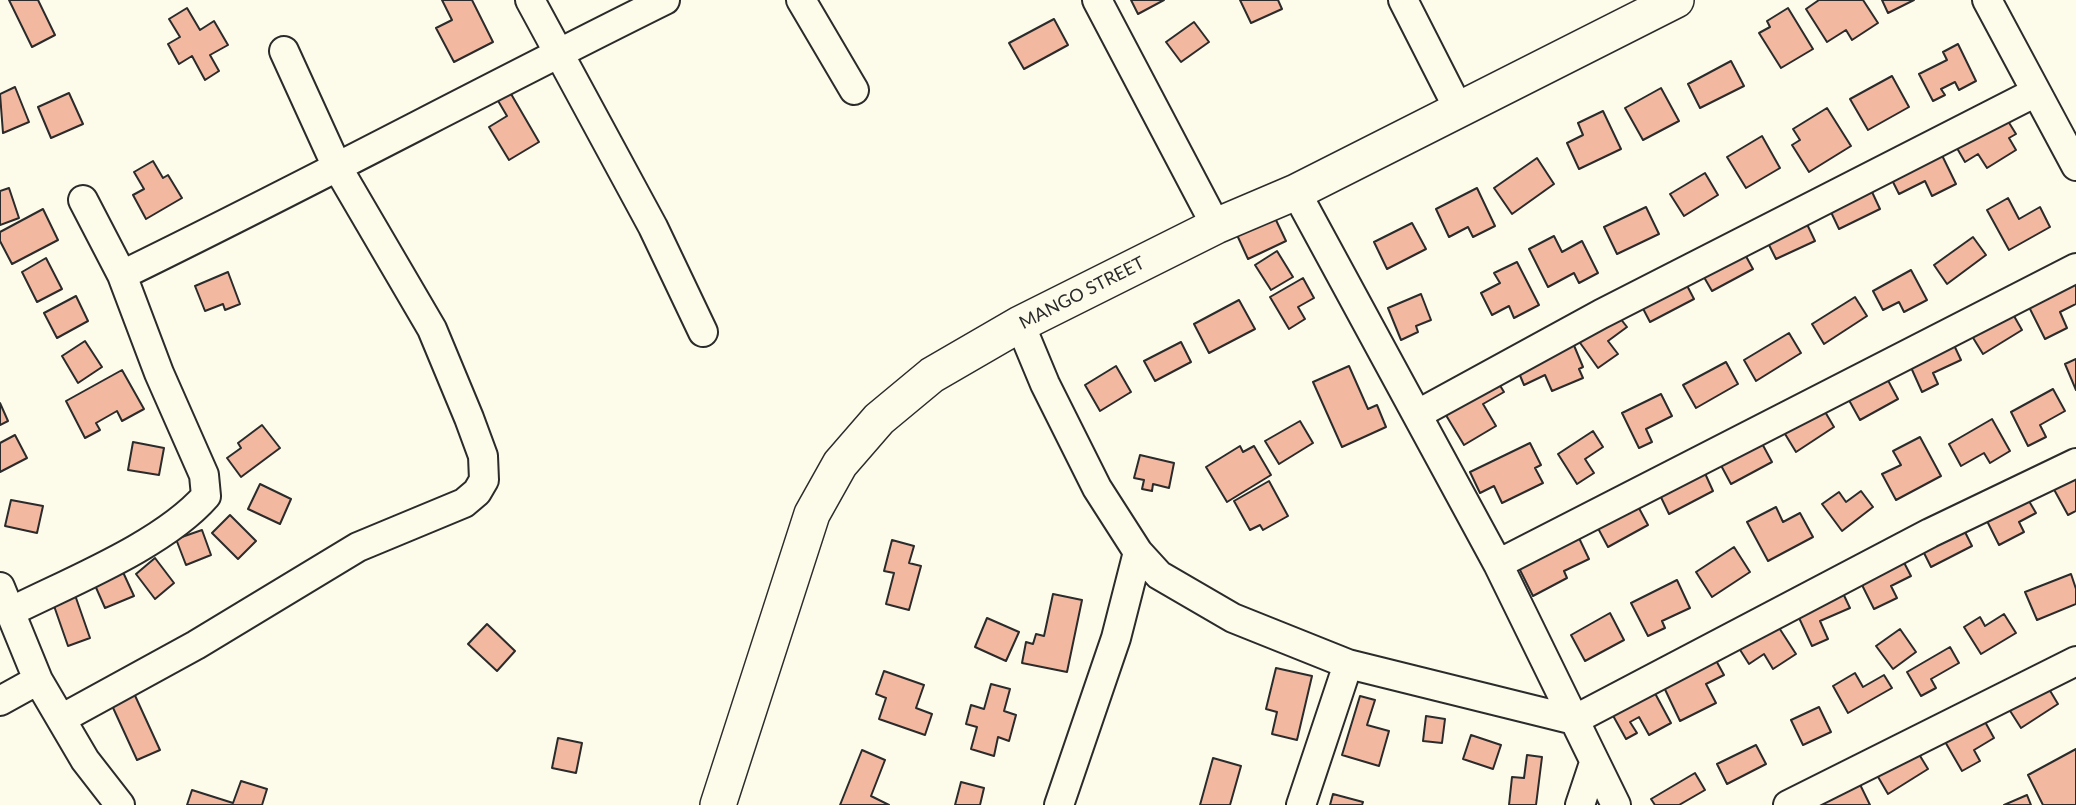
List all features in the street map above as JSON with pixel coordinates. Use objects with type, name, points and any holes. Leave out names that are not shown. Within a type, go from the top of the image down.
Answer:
[{"type":"main road","name":"MANGO STREET","points":[[719,805],[812,514],[840,464],[879,419],[932,374],[1020,324],[1216,226],[1296,192],[1674,1]]},
{"type":"street","points":[[530,0],[653,227],[703,332]]},
{"type":"street","points":[[122,275],[264,206],[336,165],[665,0]]},
{"type":"street","points":[[802,0],[855,90]]},
{"type":"street","points":[[1097,0],[1216,226]]},
{"type":"street","points":[[1403,0],[1458,108]]},
{"type":"street","points":[[1987,0],[2076,166]]},
{"type":"street","points":[[61,719],[197,645],[358,547],[464,503],[477,492],[484,480],[483,456],[432,329],[336,165],[284,51]]},
{"type":"street","points":[[1418,414],[1601,314],[2036,92]]},
{"type":"street","points":[[1296,192],[1498,565],[1616,805]]},
{"type":"street","points":[[83,200],[122,275],[159,373],[204,475],[206,496],[195,509],[152,539],[6,599],[38,680],[85,760],[120,805]]},
{"type":"street","points":[[1498,565],[2076,268]]},
{"type":"street","points":[[1020,324],[1045,384],[1097,488],[1138,552],[1159,575],[1233,618],[1348,664],[1574,720],[1919,539],[2076,463]]},
{"type":"street","points":[[1059,805],[1116,638],[1138,552]]},
{"type":"street","points":[[1788,805],[2076,661]]},
{"type":"street","points":[[1301,805],[1348,664]]},
{"type":"street","points":[[0,701],[38,680]]},
{"type":"street","points":[[1580,805],[1594,763]]},
{"type":"building","points":[[9,0],[38,0],[55,35],[32,47]]},
{"type":"building","points":[[442,0],[472,0],[493,42],[454,62],[436,28],[452,20]]},
{"type":"building","points":[[1131,0],[1164,0],[1138,14]]},
{"type":"building","points":[[1240,0],[1278,0],[1282,9],[1251,23]]},
{"type":"building","points":[[1819,0],[1863,0],[1878,23],[1852,40],[1846,30],[1827,42],[1806,9]]},
{"type":"building","points":[[1882,0],[1914,0],[1888,13]]},
{"type":"building","points":[[187,8],[200,30],[214,21],[228,45],[210,55],[219,71],[205,80],[192,56],[179,64],[168,44],[180,37],[169,19]]},
{"type":"building","points":[[1788,8],[1813,49],[1781,68],[1759,33],[1770,27],[1767,21]]},
{"type":"building","points":[[1054,19],[1068,45],[1024,69],[1009,43]]},
{"type":"building","points":[[1194,22],[1209,42],[1181,62],[1166,42]]},
{"type":"building","points":[[1958,44],[1976,81],[1959,90],[1955,82],[1941,89],[1945,95],[1933,101],[1919,74],[1947,60],[1943,52]]},
{"type":"building","points":[[1731,61],[1744,86],[1700,108],[1688,84]]},
{"type":"building","points":[[1892,76],[1909,107],[1868,130],[1850,99]]},
{"type":"building","points":[[15,87],[29,122],[3,133],[0,94]]},
{"type":"building","points":[[507,87],[539,142],[509,160],[489,127],[507,116],[494,94]]},
{"type":"building","points":[[1661,88],[1679,121],[1643,140],[1625,108]]},
{"type":"building","points":[[69,93],[83,124],[51,138],[38,107]]},
{"type":"building","points":[[1827,108],[1851,146],[1809,172],[1792,145],[1800,140],[1793,129]]},
{"type":"building","points":[[1603,111],[1621,149],[1579,169],[1567,143],[1583,135],[1578,123]]},
{"type":"building","points":[[2003,113],[2016,134],[2009,138],[2016,150],[1987,168],[1978,154],[1965,162],[1954,143]]},
{"type":"building","points":[[1762,136],[1780,168],[1746,188],[1727,157]]},
{"type":"building","points":[[1936,143],[1956,184],[1932,196],[1925,181],[1899,194],[1886,168]]},
{"type":"building","points":[[1537,158],[1554,184],[1512,214],[1494,188]]},
{"type":"building","points":[[153,161],[163,178],[168,175],[182,198],[146,219],[133,195],[144,189],[134,172]]},
{"type":"building","points":[[1705,173],[1718,195],[1684,216],[1670,194]]},
{"type":"building","points":[[1865,177],[1880,209],[1839,229],[1830,210]]},
{"type":"building","points":[[9,188],[19,218],[0,225],[0,191]]},
{"type":"building","points":[[1477,188],[1495,226],[1473,237],[1468,227],[1449,237],[1436,209]]},
{"type":"building","points":[[2008,198],[2019,219],[2040,207],[2050,227],[2009,250],[1987,210]]},
{"type":"building","points":[[1646,207],[1659,234],[1617,254],[1604,227]]},
{"type":"building","points":[[43,209],[58,240],[12,264],[0,241],[0,232]]},
{"type":"building","points":[[1275,218],[1286,241],[1248,259],[1237,235]]},
{"type":"building","points":[[1805,220],[1815,241],[1776,259],[1766,239]]},
{"type":"building","points":[[1412,223],[1426,249],[1387,269],[1374,242]]},
{"type":"building","points":[[1554,236],[1562,252],[1582,241],[1598,273],[1579,283],[1574,273],[1548,287],[1529,249]]},
{"type":"building","points":[[1973,237],[1986,255],[1947,284],[1934,265]]},
{"type":"building","points":[[1742,249],[1753,269],[1712,291],[1701,272]]},
{"type":"building","points":[[1277,251],[1293,277],[1271,290],[1255,265]]},
{"type":"building","points":[[46,258],[62,289],[37,302],[22,272]]},
{"type":"building","points":[[1517,262],[1539,305],[1514,318],[1509,306],[1492,315],[1481,293],[1500,283],[1494,273]]},
{"type":"building","points":[[1911,270],[1927,300],[1904,312],[1899,302],[1883,310],[1873,291]]},
{"type":"building","points":[[2068,270],[2076,285],[2076,304],[2060,312],[2067,328],[2045,339],[2022,293]]},
{"type":"building","points":[[228,272],[240,304],[225,310],[223,304],[205,311],[195,286]]},
{"type":"building","points":[[1682,276],[1694,299],[1650,322],[1638,299]]},
{"type":"building","points":[[1303,278],[1314,298],[1298,307],[1305,319],[1289,329],[1270,297]]},
{"type":"building","points":[[1421,294],[1431,320],[1416,326],[1418,332],[1401,340],[1388,308]]},
{"type":"building","points":[[76,296],[88,321],[57,338],[44,313]]},
{"type":"building","points":[[1855,297],[1867,316],[1824,344],[1812,324]]},
{"type":"building","points":[[1239,300],[1255,329],[1209,353],[1194,324]]},
{"type":"building","points":[[2010,309],[2022,330],[1983,354],[1967,328]]},
{"type":"building","points":[[1616,313],[1627,327],[1608,341],[1618,354],[1598,368],[1578,340]]},
{"type":"building","points":[[1565,324],[1583,367],[1579,369],[1583,378],[1552,391],[1545,375],[1524,385],[1516,366]]},
{"type":"building","points":[[1789,333],[1801,353],[1756,381],[1744,360]]},
{"type":"building","points":[[85,341],[102,367],[78,383],[62,356]]},
{"type":"building","points":[[1181,342],[1191,362],[1155,381],[1144,361]]},
{"type":"building","points":[[1953,343],[1961,360],[1933,373],[1938,384],[1922,392],[1909,363]]},
{"type":"building","points":[[1876,358],[1898,399],[1860,420],[1845,393]]},
{"type":"building","points":[[2076,359],[2076,390],[2065,364]]},
{"type":"building","points":[[1726,362],[1738,384],[1696,408],[1683,385]]},
{"type":"building","points":[[1116,366],[1131,392],[1100,411],[1085,385]]},
{"type":"building","points":[[1349,366],[1368,409],[1377,405],[1386,427],[1342,447],[1313,382]]},
{"type":"building","points":[[1488,366],[1504,392],[1483,404],[1496,426],[1464,445],[1435,397]]},
{"type":"building","points":[[122,370],[144,409],[122,421],[117,411],[96,423],[100,430],[85,438],[66,401]]},
{"type":"building","points":[[2053,389],[2065,411],[2040,425],[2046,437],[2028,446],[2011,412]]},
{"type":"building","points":[[1661,394],[1672,416],[1646,429],[1652,442],[1639,448],[1622,413]]},
{"type":"building","points":[[0,403],[8,421],[0,425]]},
{"type":"building","points":[[1821,405],[1834,427],[1796,452],[1782,429]]},
{"type":"building","points":[[1992,419],[2010,451],[1990,463],[1984,453],[1961,466],[1949,444]]},
{"type":"building","points":[[1300,421],[1313,443],[1279,464],[1265,441]]},
{"type":"building","points":[[262,425],[280,448],[241,477],[227,458],[241,448],[238,443]]},
{"type":"building","points":[[1752,425],[1772,462],[1731,484],[1717,458]]},
{"type":"building","points":[[1593,431],[1603,447],[1585,459],[1594,473],[1577,484],[1558,454]]},
{"type":"building","points":[[15,435],[27,458],[0,472],[0,443]]},
{"type":"building","points":[[1920,437],[1941,476],[1896,500],[1882,474],[1901,465],[1893,451]]},
{"type":"building","points":[[133,442],[164,448],[159,475],[128,470]]},
{"type":"building","points":[[1530,443],[1541,465],[1535,468],[1543,483],[1502,503],[1494,486],[1480,493],[1470,472]]},
{"type":"building","points":[[1240,446],[1243,452],[1254,446],[1271,475],[1227,502],[1206,467]]},
{"type":"building","points":[[1140,455],[1174,463],[1169,488],[1153,484],[1152,491],[1142,489],[1144,480],[1134,478]]},
{"type":"building","points":[[1703,469],[1713,491],[1669,514],[1658,491]]},
{"type":"building","points":[[2076,470],[2076,511],[2068,515],[2051,484]]},
{"type":"building","points":[[1269,481],[1288,516],[1263,530],[1260,525],[1250,530],[1234,501]]},
{"type":"building","points":[[260,484],[291,499],[280,524],[248,509]]},
{"type":"building","points":[[1861,491],[1873,507],[1842,531],[1822,504],[1839,492],[1846,502]]},
{"type":"building","points":[[2026,496],[2036,513],[2019,522],[2024,532],[1999,545],[1985,517]]},
{"type":"building","points":[[1633,497],[1648,525],[1608,547],[1593,519]]},
{"type":"building","points":[[11,500],[43,506],[37,533],[5,526]]},
{"type":"building","points":[[1776,507],[1783,522],[1800,513],[1813,537],[1768,561],[1747,522]]},
{"type":"building","points":[[1956,514],[1972,546],[1931,567],[1915,535]]},
{"type":"building","points":[[230,515],[256,541],[238,559],[212,533]]},
{"type":"building","points":[[1568,515],[1589,559],[1564,571],[1567,578],[1533,596],[1514,558]]},
{"type":"building","points":[[202,530],[211,555],[186,565],[176,539]]},
{"type":"building","points":[[892,540],[914,546],[909,563],[921,566],[909,610],[886,604],[894,573],[884,571]]},
{"type":"building","points":[[1734,547],[1750,572],[1712,597],[1696,572]]},
{"type":"building","points":[[1898,551],[1911,576],[1891,586],[1897,598],[1874,609],[1856,573]]},
{"type":"building","points":[[155,558],[174,583],[155,599],[136,574]]},
{"type":"building","points":[[122,570],[134,596],[105,608],[94,583]]},
{"type":"building","points":[[2071,574],[2076,589],[2076,604],[2037,620],[2025,592]]},
{"type":"building","points":[[1677,580],[1690,608],[1662,621],[1665,628],[1648,636],[1631,603]]},
{"type":"building","points":[[1840,587],[1850,608],[1820,621],[1828,639],[1812,646],[1794,607]]},
{"type":"building","points":[[1053,594],[1082,600],[1067,672],[1022,663],[1026,642],[1033,644],[1036,634],[1044,636]]},
{"type":"building","points":[[75,595],[90,638],[68,646],[53,603]]},
{"type":"building","points":[[1610,613],[1624,640],[1585,661],[1571,635]]},
{"type":"building","points":[[2004,614],[2016,633],[1981,654],[1964,627],[1980,617],[1985,626]]},
{"type":"building","points":[[987,618],[1019,632],[1006,661],[975,647]]},
{"type":"building","points":[[1774,620],[1796,654],[1773,669],[1764,654],[1749,664],[1737,645]]},
{"type":"building","points":[[487,624],[515,651],[497,671],[468,644]]},
{"type":"building","points":[[1900,629],[1916,652],[1893,669],[1876,646]]},
{"type":"building","points":[[1950,647],[1959,663],[1931,679],[1936,688],[1921,696],[1907,672]]},
{"type":"building","points":[[1713,655],[1724,675],[1706,684],[1716,703],[1680,721],[1661,681]]},
{"type":"building","points":[[1276,668],[1312,676],[1297,740],[1272,734],[1277,712],[1266,709]]},
{"type":"building","points":[[884,671],[924,685],[916,708],[932,714],[925,735],[879,719],[886,698],[876,694]]},
{"type":"building","points":[[1855,673],[1863,687],[1884,675],[1892,688],[1848,713],[1833,686]]},
{"type":"building","points":[[2043,679],[2058,704],[2021,728],[1998,692]]},
{"type":"building","points":[[991,684],[1010,689],[1004,711],[1016,715],[1009,741],[998,737],[994,756],[971,749],[977,727],[966,724],[971,705],[984,709]]},
{"type":"building","points":[[1650,684],[1671,723],[1649,735],[1639,717],[1630,722],[1637,733],[1626,739],[1611,712]]},
{"type":"building","points":[[132,689],[160,750],[137,760],[109,699]]},
{"type":"building","points":[[1360,696],[1375,700],[1367,725],[1389,731],[1379,766],[1342,755]]},
{"type":"building","points":[[1819,707],[1831,732],[1803,745],[1791,720]]},
{"type":"building","points":[[1979,711],[1994,738],[1974,750],[1980,761],[1962,771],[1940,733]]},
{"type":"building","points":[[1426,716],[1445,719],[1442,743],[1423,741]]},
{"type":"building","points":[[1471,735],[1501,745],[1493,769],[1463,759]]},
{"type":"building","points":[[558,738],[582,743],[576,773],[552,768]]},
{"type":"building","points":[[1756,745],[1766,764],[1727,784],[1717,764]]},
{"type":"building","points":[[1914,746],[1928,769],[1888,794],[1874,770]]},
{"type":"building","points":[[2076,749],[2076,805],[2043,805],[2028,775]]},
{"type":"building","points":[[862,750],[885,760],[871,796],[889,805],[840,805]]},
{"type":"building","points":[[1527,755],[1542,757],[1536,805],[1509,805],[1512,777],[1524,778]]},
{"type":"building","points":[[1213,758],[1241,766],[1230,805],[1200,805]]},
{"type":"building","points":[[1851,766],[1870,805],[1811,805]]},
{"type":"building","points":[[1695,773],[1705,790],[1679,805],[1655,805],[1651,799]]},
{"type":"building","points":[[241,781],[267,789],[262,805],[187,805],[192,790],[233,803]]},
{"type":"building","points":[[961,782],[984,788],[980,805],[955,805]]},
{"type":"building","points":[[1333,794],[1363,802],[1362,805],[1330,805]]},
{"type":"building","points":[[2027,795],[2031,805],[2004,805]]}]
